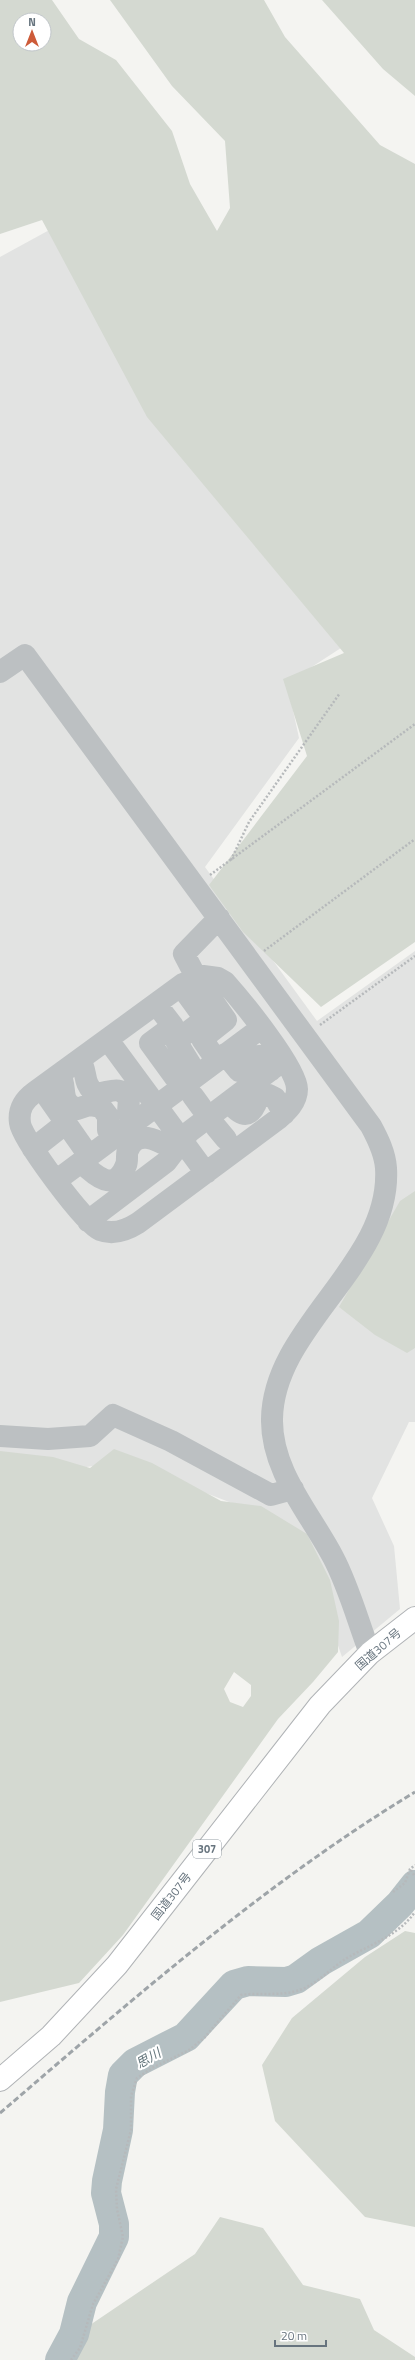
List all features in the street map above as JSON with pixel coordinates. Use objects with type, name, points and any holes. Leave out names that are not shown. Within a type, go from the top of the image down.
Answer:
[{"type":"highway","name":"国道307号","points":[[0,2080],[51,2036],[117,1965],[320,1705],[370,1653],[415,1618]]},
{"type":"street","points":[[0,672],[25,656],[372,1126],[382,1149],[386,1167],[386,1189],[383,1208],[373,1230],[339,1286],[294,1348],[272,1396],[272,1439],[279,1463],[334,1558],[370,1653]]},
{"type":"street","points":[[193,1091],[176,1041],[205,1019],[188,982],[184,954],[219,918]]},
{"type":"street","points":[[188,982],[226,1020],[202,1039],[239,1071],[259,1056],[277,1066],[293,1073],[297,1088],[294,1102],[284,1114],[132,1227],[116,1232],[109,1232],[96,1228],[88,1221],[34,1150],[21,1129],[19,1116],[27,1098],[188,982],[212,976],[225,982],[260,1028],[277,1066]]},
{"type":"street","points":[[156,1004],[173,1026],[150,1043],[193,1091],[224,1116]]},
{"type":"street","points":[[179,1142],[193,1091],[221,1057],[260,1028]]},
{"type":"street","points":[[108,1040],[156,1106],[179,1142],[206,1173]]},
{"type":"street","points":[[80,1060],[86,1069],[86,1081],[94,1092],[100,1094],[115,1089],[126,1094],[129,1098],[128,1113],[134,1122]]},
{"type":"street","points":[[224,1116],[277,1066]]},
{"type":"street","points":[[60,1074],[65,1084],[64,1099],[66,1104],[77,1109],[89,1105],[101,1107],[108,1116],[108,1130],[113,1138]]},
{"type":"street","points":[[41,1088],[66,1123],[95,1176],[104,1180],[114,1180],[122,1174],[127,1163],[127,1151],[132,1142],[141,1137],[179,1142]]},
{"type":"street","points":[[56,1180],[156,1106],[193,1091]]},
{"type":"street","points":[[88,1221],[158,1169],[179,1142],[224,1116],[237,1112],[249,1114],[253,1110],[258,1098],[269,1094],[275,1098],[284,1114]]},
{"type":"street","points":[[34,1150],[66,1123]]},
{"type":"street","points":[[0,1436],[48,1439],[90,1436],[113,1415],[171,1441],[271,1495],[294,1489]]},
{"type":"path","points":[[230,860],[249,822],[340,693]]},
{"type":"path","points":[[195,886],[415,724]]},
{"type":"path","points":[[251,961],[415,839]]},
{"type":"path","points":[[305,1036],[415,956]]},
{"type":"path","points":[[393,1892],[405,1883],[410,1869],[415,1865]]},
{"type":"path","points":[[410,1869],[414,1876]]},
{"type":"path","points":[[71,2360],[80,2348],[93,2304],[118,2259],[123,2237],[117,2209],[116,2189],[131,2130],[131,2096],[137,2078],[152,2068],[188,2050],[204,2038],[241,1995],[257,1993],[287,1994],[303,1989],[347,1958],[386,1939],[409,1920],[415,1912]]},
{"type":"shaded area","points":[[0,0],[52,0],[79,39],[116,60],[172,131],[190,184],[217,231],[230,208],[225,141],[172,86],[110,0],[264,0],[285,37],[380,145],[415,164],[415,942],[321,1007],[243,932],[209,885],[307,756],[283,679],[344,653],[147,417],[42,220],[0,234]]},
{"type":"shaded area","points":[[322,0],[415,0],[415,96],[383,69]]},
{"type":"shaded area","points":[[53,228],[344,646],[287,683],[299,738],[205,867],[317,1021],[415,951],[415,1422],[409,1422],[372,1498],[394,1546],[400,1609],[342,1657],[303,1543],[271,1518],[122,1461],[69,1470],[0,1460],[0,257]]},
{"type":"shaded area","points":[[415,1191],[415,1348],[407,1353],[375,1335],[339,1307],[400,1201]]},
{"type":"shaded area","points":[[114,1449],[152,1463],[221,1501],[261,1506],[307,1534],[330,1580],[339,1621],[338,1652],[313,1682],[278,1719],[123,1935],[79,1983],[0,2002],[0,1451],[53,1457],[90,1468]],"holes":[[[234,1672],[251,1685],[251,1696],[243,1707],[230,1702],[224,1689]]]},
{"type":"shaded area","points":[[405,1931],[415,1933],[415,2227],[365,2217],[275,2121],[262,2065],[292,2018],[365,1957]]},
{"type":"shaded area","points":[[220,2217],[263,2228],[303,2285],[360,2299],[374,2330],[415,2357],[415,2360],[70,2360],[90,2325],[195,2254]]},
{"type":"waterway","name":"思川","points":[[60,2360],[74,2334],[82,2302],[114,2237],[114,2224],[106,2193],[107,2181],[118,2130],[120,2092],[123,2075],[135,2063],[186,2037],[234,1985],[248,1981],[286,1982],[296,1979],[321,1961],[369,1934],[400,1904],[415,1885]]},
{"type":"railway","points":[[0,2113],[150,1985],[253,1903],[360,1827],[415,1792]]}]
